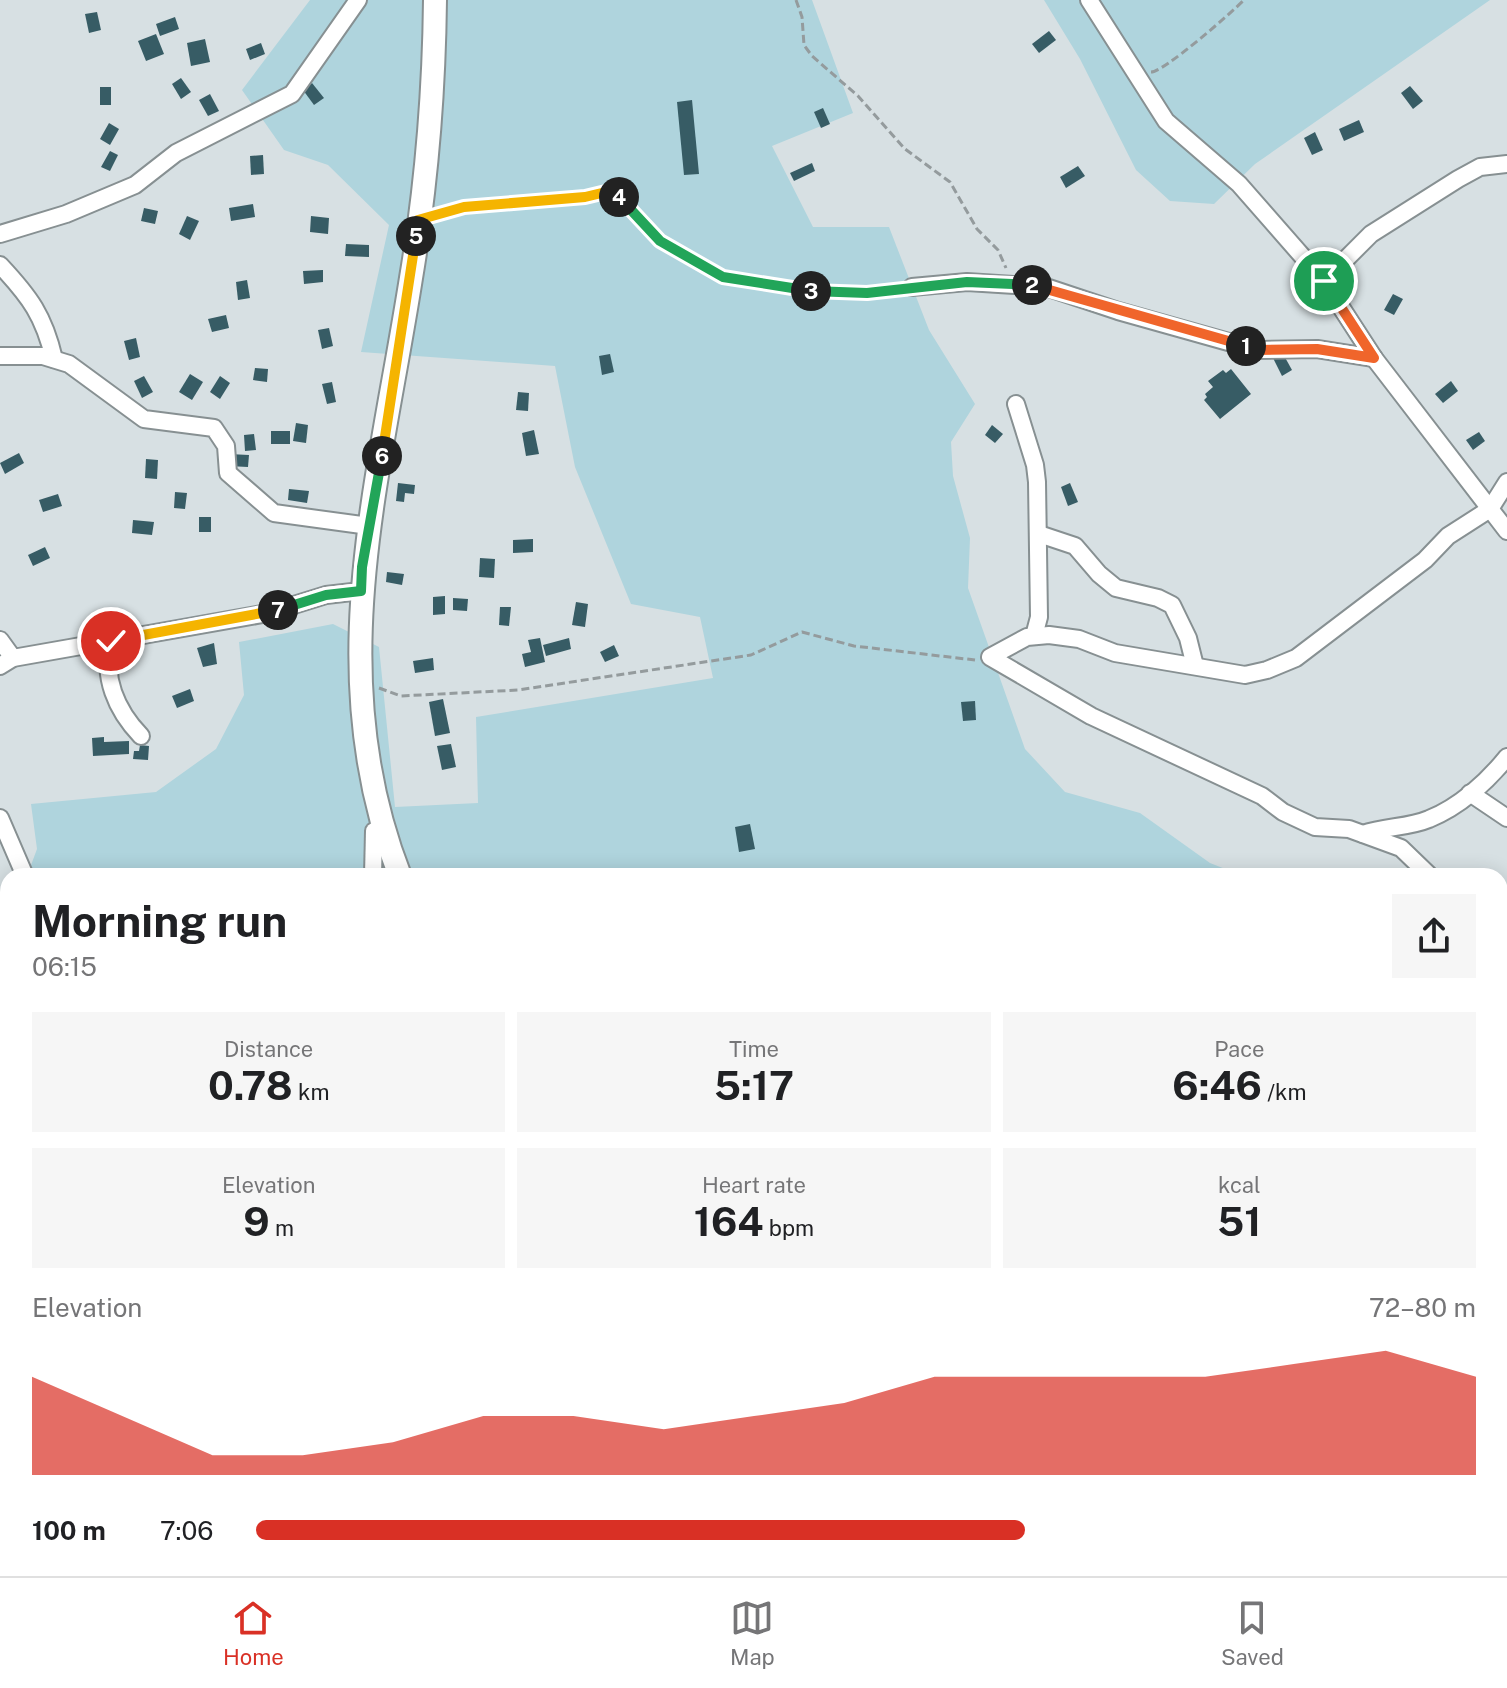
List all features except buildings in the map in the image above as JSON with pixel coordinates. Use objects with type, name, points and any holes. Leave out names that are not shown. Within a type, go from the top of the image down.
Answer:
[{"type":"main road","points":[[397,868],[373,793],[360,680],[361,591],[369,526],[412,274],[435,0]]},
{"type":"street","points":[[0,234],[66,214],[135,185],[176,153],[292,94],[358,0]]},
{"type":"street","points":[[1089,0],[1166,121],[1239,184],[1324,281],[1374,358],[1507,531]]},
{"type":"street","points":[[1324,281],[1371,234],[1480,167],[1507,164]]},
{"type":"street","points":[[0,265],[36,305],[47,328],[54,359]]},
{"type":"street","points":[[912,287],[1010,283],[1046,287],[1257,350],[1317,349],[1374,358]]},
{"type":"street","points":[[0,356],[54,359],[69,364],[144,419],[214,428],[226,446],[228,473],[274,513],[369,526]]},
{"type":"street","points":[[1016,404],[1035,465],[1039,617],[1034,636]]},
{"type":"street","points":[[1419,868],[1401,848],[1363,834],[1315,827],[1262,796],[1091,716],[990,657],[1008,644],[1034,636],[1079,639],[1115,653],[1245,675],[1296,658],[1425,560],[1468,520],[1490,509],[1507,482]]},
{"type":"street","points":[[1039,534],[1075,546],[1116,588],[1158,598],[1172,605],[1188,638],[1195,666]]},
{"type":"street","points":[[0,640],[7,662],[268,613],[326,595],[361,591]]},
{"type":"street","points":[[111,641],[108,656],[113,697],[124,717],[141,736]]},
{"type":"street","points":[[1363,834],[1385,826],[1429,819],[1470,793],[1507,757]]},
{"type":"street","points":[[1470,793],[1507,818]]},
{"type":"street","points":[[0,818],[22,868]]},
{"type":"street","points":[[373,868],[374,831]]},
{"type":"path","points":[[796,0],[802,17],[804,45],[812,56],[858,96],[905,149],[950,182],[977,229],[998,250],[1010,283]]},
{"type":"path","points":[[1136,70],[1157,72],[1167,67],[1244,0]]},
{"type":"path","points":[[418,220],[464,207],[585,197],[610,191],[621,198],[660,241],[723,277],[833,294],[912,287]]},
{"type":"path","points":[[360,680],[401,696],[518,690],[751,655],[802,632],[854,646],[972,661],[990,657]]},
{"type":"shaded area","points":[[310,0],[812,0],[853,113],[772,146],[813,227],[889,227],[929,330],[975,404],[951,442],[953,476],[970,538],[968,588],[1025,749],[1065,792],[1140,813],[1210,863],[1223,868],[30,868],[37,849],[31,804],[156,792],[216,749],[244,695],[239,642],[333,624],[379,647],[395,807],[478,803],[476,717],[713,678],[700,617],[631,604],[575,467],[555,366],[361,352],[389,225],[328,165],[284,150],[242,90]]},
{"type":"shaded area","points":[[1044,0],[1490,0],[1255,164],[1214,204],[1170,201],[1136,170],[1080,59]]},
{"type":"route","points":[[111,641],[268,613],[326,595],[361,591],[362,567],[412,274],[418,220],[464,207],[585,197],[610,191],[621,198],[660,241],[723,277],[833,294],[967,282],[1046,287],[1257,350],[1317,349],[1374,358],[1324,281]]}]
